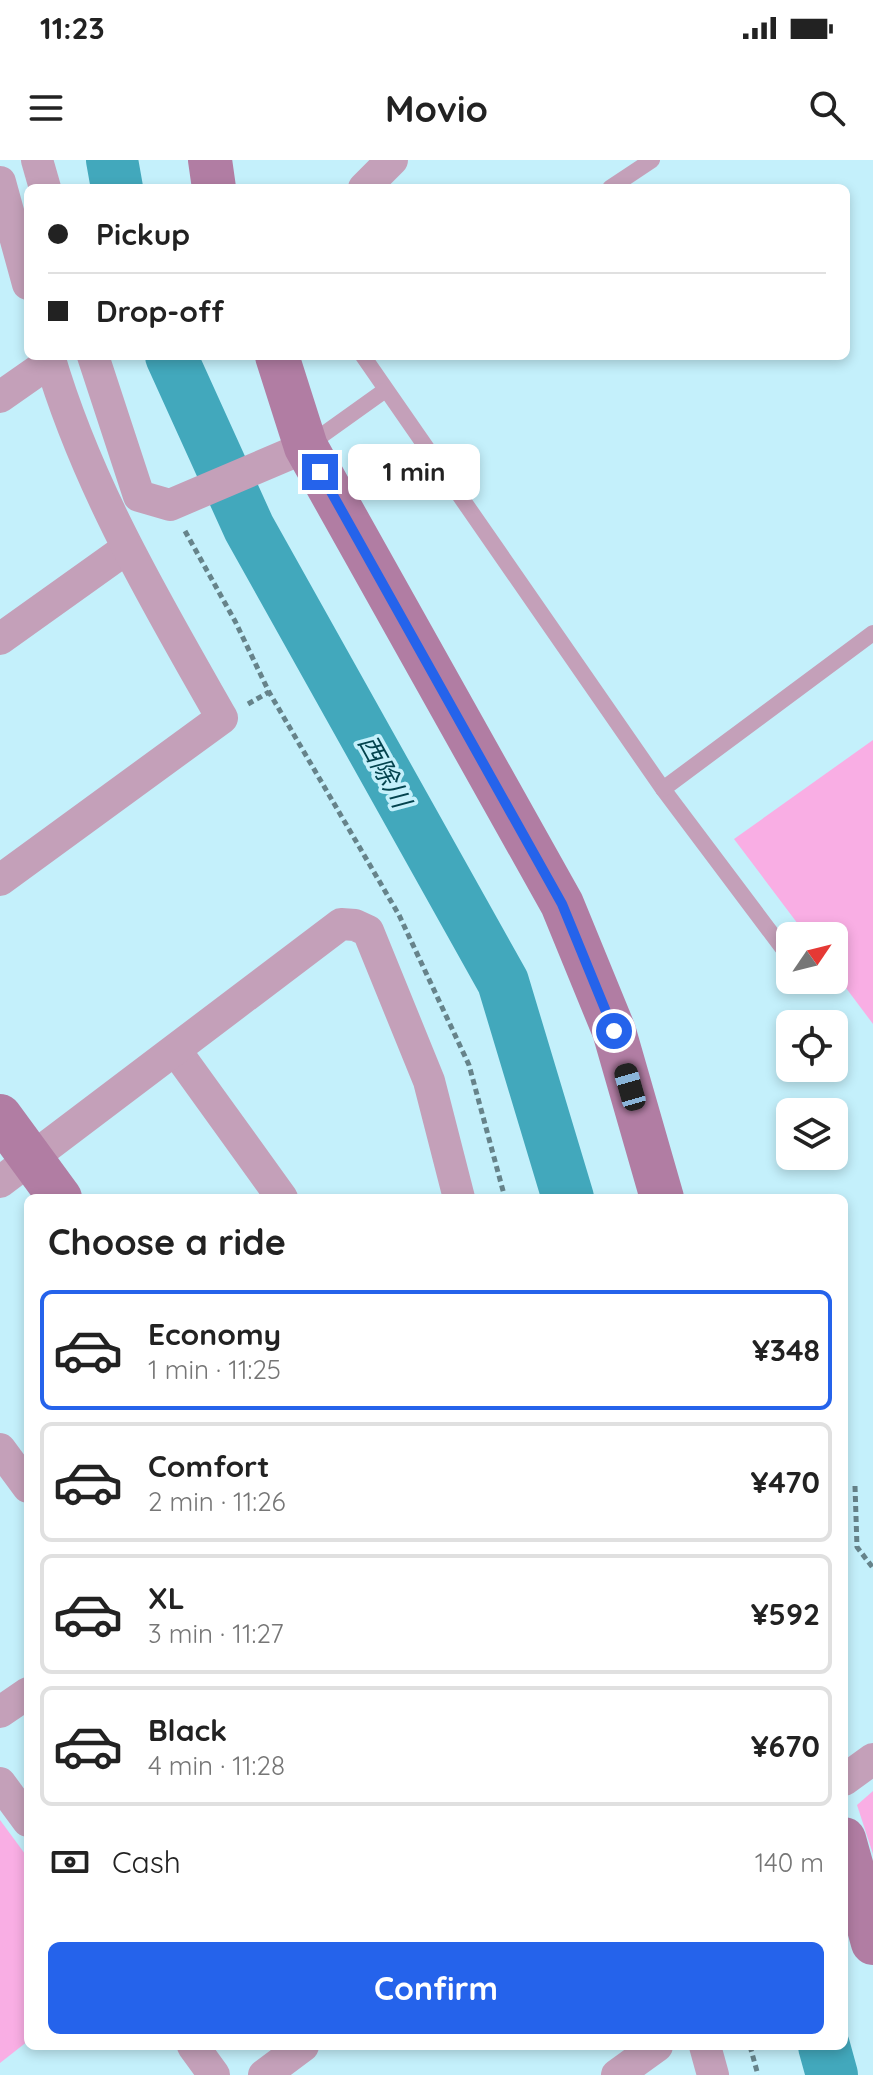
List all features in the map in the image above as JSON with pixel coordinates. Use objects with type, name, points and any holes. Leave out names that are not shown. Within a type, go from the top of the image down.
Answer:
[{"type":"street","points":[[37,160],[44,184]]},
{"type":"street","points":[[210,160],[213,184]]},
{"type":"street","points":[[368,184],[392,160]]},
{"type":"street","points":[[0,182],[24,269]]},
{"type":"street","points":[[0,397],[49,360]]},
{"type":"street","points":[[0,880],[222,718],[126,549],[92,473],[50,360]]},
{"type":"street","points":[[94,360],[139,496],[170,505],[306,447]]},
{"type":"street","points":[[278,360],[306,447],[562,904],[614,1031],[661,1194]]},
{"type":"street","points":[[0,639],[126,549]]},
{"type":"street","points":[[16,1170],[341,924],[355,925],[368,931],[429,1081],[458,1194]]},
{"type":"street","points":[[176,1051],[279,1194]]},
{"type":"street","points":[[0,1116],[16,1170],[54,1194]]},
{"type":"street","points":[[0,1449],[24,1482]]},
{"type":"street","points":[[0,1712],[24,1696]]},
{"type":"street","points":[[848,1777],[873,1759]]},
{"type":"street","points":[[0,1783],[24,1816]]},
{"type":"street","points":[[848,1853],[873,1943]]},
{"type":"street","points":[[196,2050],[214,2075]]},
{"type":"street","points":[[264,2075],[298,2050]]},
{"type":"street","points":[[617,2075],[651,2050]]},
{"type":"street","points":[[706,2050],[713,2075]]},
{"type":"lane","points":[[616,184],[652,160]]},
{"type":"lane","points":[[365,360],[663,789],[776,939]]},
{"type":"lane","points":[[306,447],[384,391]]},
{"type":"lane","points":[[663,789],[873,633]]},
{"type":"path","points":[[170,505],[235,621],[269,692],[399,915],[469,1065],[504,1194]]},
{"type":"path","points":[[855,1486],[857,1547],[873,1568]]},
{"type":"path","points":[[751,2050],[758,2075]]},
{"type":"shaded area","points":[[873,740],[873,1024],[848,991],[848,922],[796,922],[734,839]]},
{"type":"shaded area","points":[[873,1791],[873,1854],[857,1805]]},
{"type":"shaded area","points":[[0,1820],[24,1853],[24,2044],[0,2063]]},
{"type":"waterway","name":"西除川","points":[[112,160],[116,184]]},
{"type":"waterway","name":"西除川","points":[[173,360],[249,528],[503,982],[567,1194]]},
{"type":"waterway","name":"西除川","points":[[825,2050],[832,2075]]},
{"type":"route","points":[[320,472],[562,904],[614,1031]]}]
